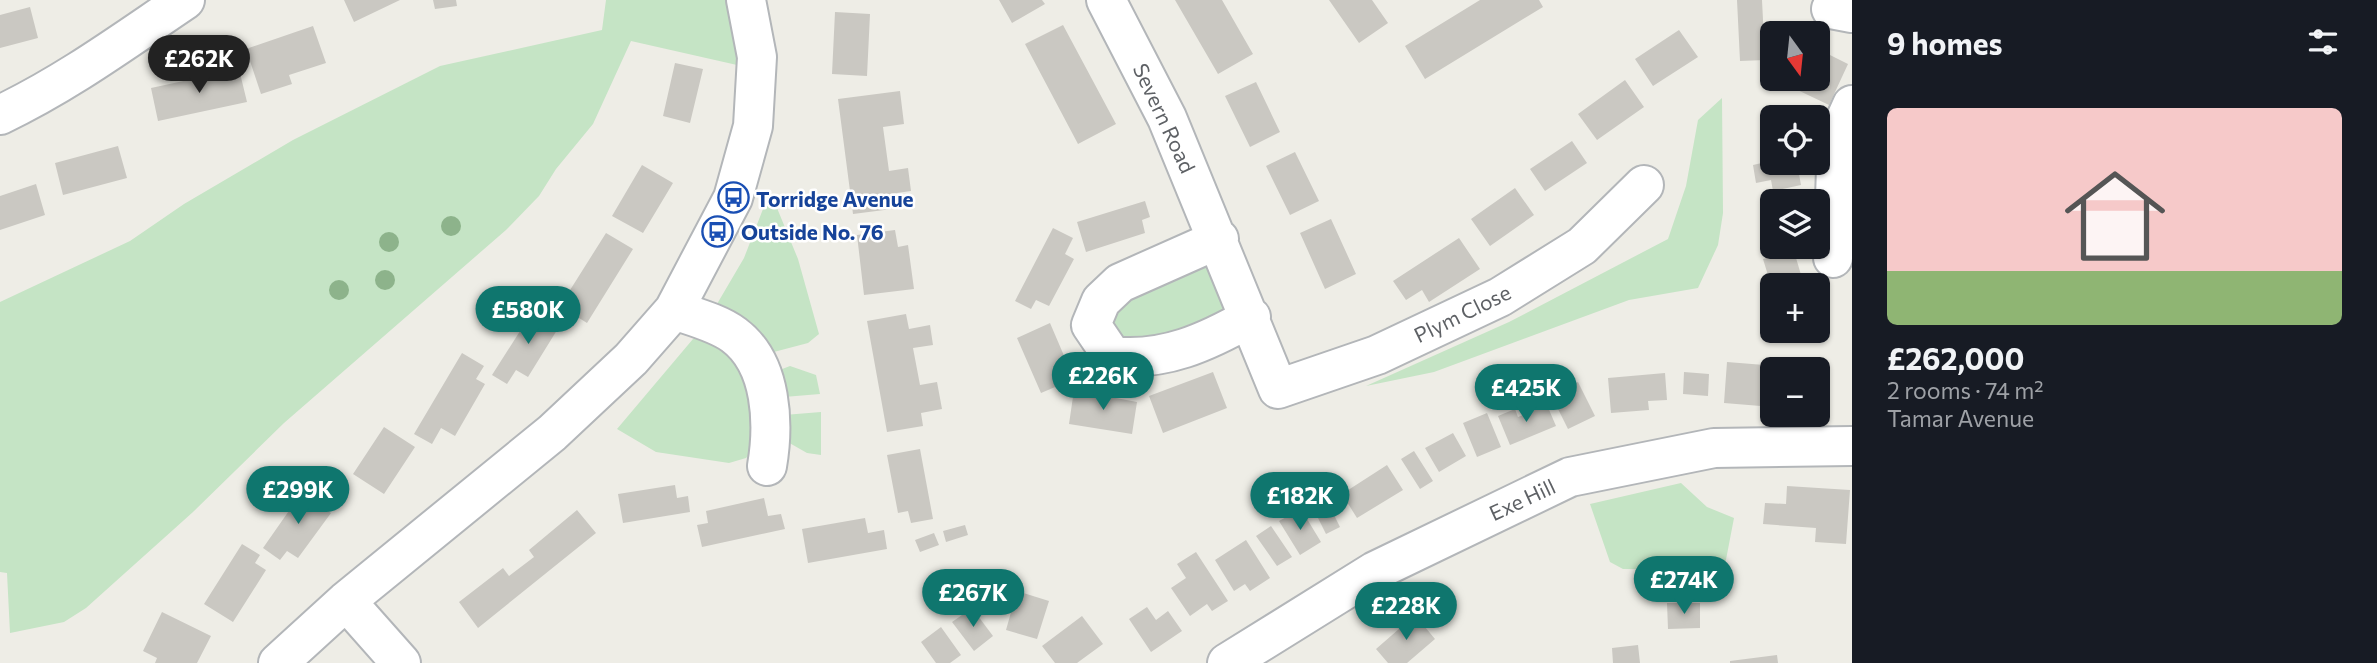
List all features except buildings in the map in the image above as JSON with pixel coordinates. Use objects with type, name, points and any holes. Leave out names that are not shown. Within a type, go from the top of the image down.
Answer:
[{"type":"street","points":[[0,115],[46,93],[97,62],[185,0]]},
{"type":"street","points":[[278,663],[346,601],[552,433],[631,359],[674,310],[733,198],[753,126],[757,57],[746,0]]},
{"type":"street","name":"Severn Road","points":[[1106,0],[1167,118],[1278,388]]},
{"type":"street","points":[[1833,258],[1837,138],[1852,105]]},
{"type":"street","name":"Plym Close","points":[[1278,388],[1377,355],[1500,297],[1582,246],[1638,204]]},
{"type":"street","points":[[1219,239],[1120,283],[1101,301],[1091,325],[1112,356],[1143,360],[1215,338],[1251,317]]},
{"type":"street","points":[[674,310],[735,336],[751,355],[770,405],[772,435],[767,466]]},
{"type":"street","name":"Exe Hill","points":[[1227,663],[1375,571],[1570,477],[1714,448],[1852,446]]},
{"type":"street","points":[[346,601],[401,663]]},
{"type":"green space","points":[[606,0],[734,0],[739,14],[737,65],[631,41],[593,124],[556,169],[539,196],[506,230],[284,423],[193,512],[86,608],[64,622],[10,633],[7,573],[0,572],[0,302],[130,241],[184,204],[293,140],[440,66],[602,30]]},
{"type":"green space","points":[[1722,98],[1723,213],[1718,245],[1698,288],[1629,300],[1434,372],[1366,386],[1509,322],[1668,239],[1686,186],[1698,120]]},
{"type":"green space","points":[[770,191],[798,259],[819,334],[808,343],[770,353],[717,304],[744,258]]},
{"type":"green space","points":[[1219,239],[1251,317],[1112,356],[1101,301]]},
{"type":"green space","points":[[699,337],[717,344],[730,354],[747,379],[755,411],[759,445],[746,458],[729,463],[656,452],[617,429],[693,339]]},
{"type":"green space","points":[[790,366],[816,375],[820,394],[784,397],[777,371]]},
{"type":"green space","points":[[821,412],[821,455],[807,453],[786,441],[784,415]]},
{"type":"green space","points":[[1681,483],[1707,507],[1734,518],[1724,570],[1623,569],[1610,562],[1590,504]]},
{"type":"place","name":"Torridge Avenue","points":[[733,198]]},
{"type":"place","name":"Outside No. 76","points":[[718,231]]}]
